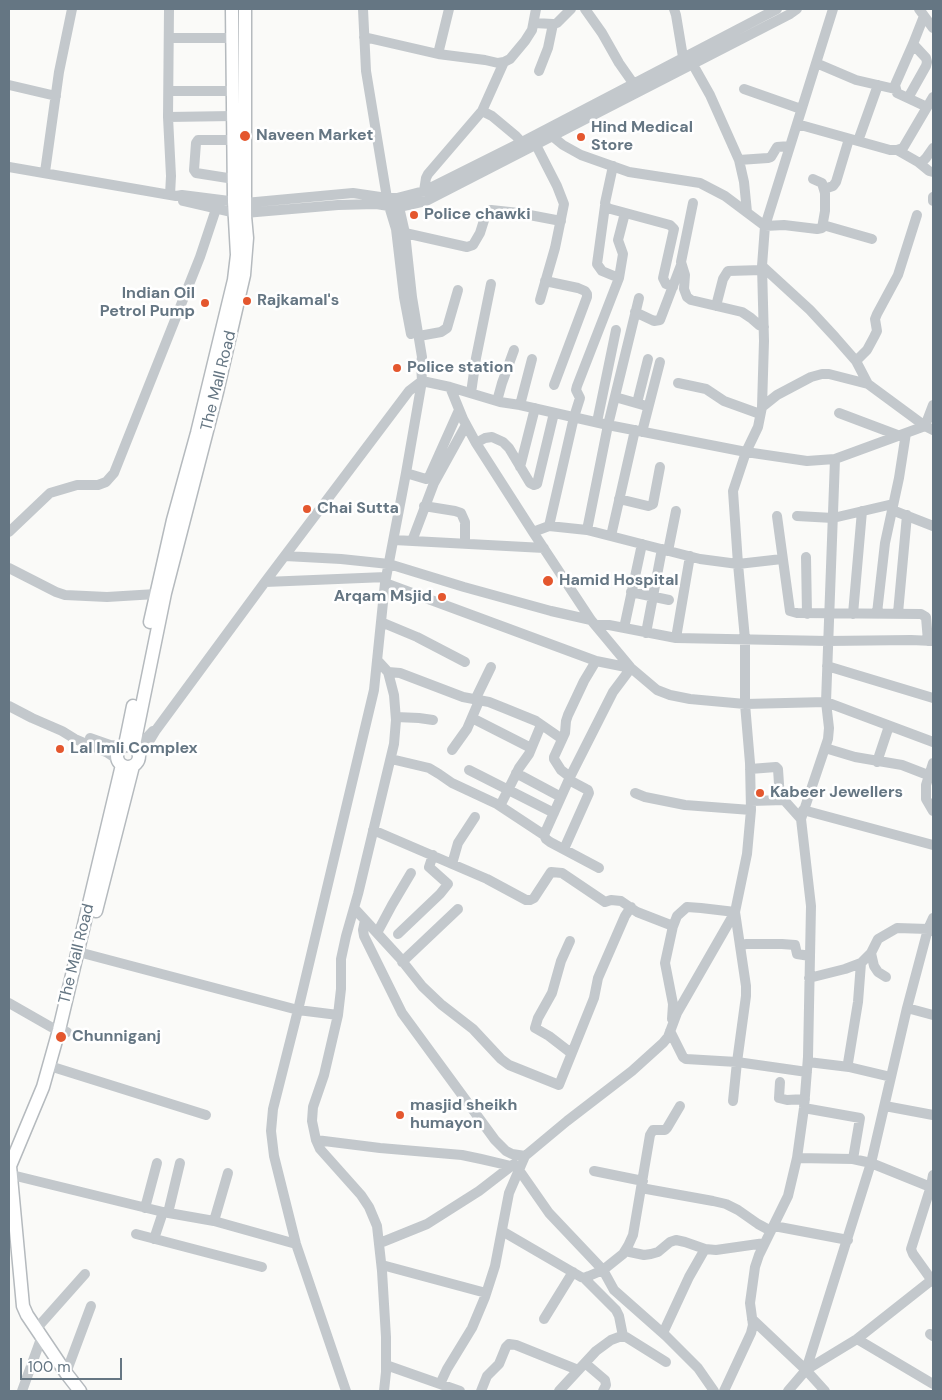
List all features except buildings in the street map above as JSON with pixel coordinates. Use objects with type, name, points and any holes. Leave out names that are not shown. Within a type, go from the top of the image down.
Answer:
[{"type":"main road","name":"The Mall Road","points":[[232,9],[234,179],[240,208]]},
{"type":"main road","name":"The Mall Road","points":[[80,1391],[66,1373],[23,1306],[13,1170],[63,1031],[86,954],[129,754],[158,599],[182,506],[197,433],[226,332],[237,255],[240,208],[245,9]]},
{"type":"main road","name":"The Mall Road","points":[[13,1170],[50,1090],[129,754]]},
{"type":"street","points":[[45,172],[59,72],[72,9]]},
{"type":"street","points":[[169,9],[168,117],[173,195]]},
{"type":"street","points":[[363,9],[366,71],[393,202],[404,297],[416,357],[421,364]]},
{"type":"street","points":[[438,54],[449,9]]},
{"type":"street","points":[[364,37],[438,54],[504,62],[510,59],[532,30],[536,9]]},
{"type":"street","points":[[534,23],[553,24],[561,21],[571,9]]},
{"type":"street","points":[[586,9],[619,64],[633,83]]},
{"type":"street","points":[[674,9],[678,21],[683,57]]},
{"type":"street","points":[[173,195],[182,200],[216,209],[240,208],[353,193],[393,202],[426,201],[529,145],[633,83],[777,9]]},
{"type":"street","points":[[393,202],[424,191],[552,136],[790,14],[796,9]]},
{"type":"street","points":[[380,1243],[428,1224],[515,1168],[525,1156],[566,1121],[632,1071],[663,1044],[735,912],[747,854],[751,806],[745,704],[745,639],[734,491],[746,452],[758,427],[761,410],[764,327],[762,268],[765,226],[833,9]]},
{"type":"street","points":[[922,13],[933,28]]},
{"type":"street","points":[[895,89],[913,44],[922,13]]},
{"type":"street","points":[[539,72],[548,48],[553,24]]},
{"type":"street","points":[[169,38],[232,38]]},
{"type":"street","points":[[908,98],[927,62],[926,58],[913,44]]},
{"type":"street","points":[[424,191],[428,174],[482,112],[504,62]]},
{"type":"street","points":[[692,63],[710,95],[740,160],[747,212]]},
{"type":"street","points":[[816,63],[856,80],[895,89],[898,93],[927,107]]},
{"type":"street","points":[[9,85],[56,96]]},
{"type":"street","points":[[824,189],[833,186],[836,182],[878,85]]},
{"type":"street","points":[[744,89],[801,109]]},
{"type":"street","points":[[169,91],[232,91]]},
{"type":"street","points":[[797,124],[890,150],[897,150],[903,148],[933,97]]},
{"type":"street","points":[[482,112],[492,116],[529,145],[564,200],[561,221],[540,300]]},
{"type":"street","points":[[168,117],[232,116]]},
{"type":"street","points":[[552,136],[581,155],[629,172],[700,183],[725,196],[765,226],[784,225],[822,228],[826,204],[824,189],[822,183],[813,178]]},
{"type":"street","points":[[234,140],[198,140],[196,142],[194,170],[196,173],[234,179]]},
{"type":"street","points":[[740,160],[768,158],[777,147],[790,146]]},
{"type":"street","points":[[918,162],[922,162],[933,148]]},
{"type":"street","points":[[897,150],[933,172]]},
{"type":"street","points":[[613,166],[597,264],[602,271],[619,278]]},
{"type":"street","points":[[9,167],[182,195],[240,208]]},
{"type":"street","points":[[933,196],[933,201]]},
{"type":"street","points":[[346,1391],[296,1244],[274,1156],[271,1131],[273,1109],[374,690],[386,580],[422,381],[422,356],[412,297],[405,233],[393,202]]},
{"type":"street","points":[[694,203],[681,256],[684,289],[687,297],[691,300],[742,312],[758,325],[764,327]]},
{"type":"street","points":[[605,206],[606,208],[670,225],[674,229],[663,278],[666,284],[673,287]]},
{"type":"street","points":[[9,532],[50,493],[77,485],[98,485],[106,482],[114,473],[200,257],[216,209]]},
{"type":"street","points":[[405,233],[467,247],[473,245],[480,233],[486,214],[491,210],[561,221]]},
{"type":"street","points":[[549,526],[580,398],[576,390],[577,386],[619,278],[623,254],[618,240],[625,213]]},
{"type":"street","points":[[856,361],[867,350],[877,331],[875,319],[898,275],[917,216]]},
{"type":"street","points":[[822,225],[872,239]]},
{"type":"street","points":[[635,312],[654,321],[660,320],[681,265]]},
{"type":"street","points":[[716,306],[723,279],[728,271],[762,268],[810,310],[856,361],[868,384]]},
{"type":"street","points":[[545,281],[578,288],[587,294],[554,385]]},
{"type":"street","points":[[471,393],[491,284]]},
{"type":"street","points":[[419,336],[441,332],[447,328],[458,290]]},
{"type":"street","points":[[587,530],[608,425],[639,298]]},
{"type":"street","points":[[597,422],[616,330]]},
{"type":"street","points":[[497,401],[514,350]]},
{"type":"street","points":[[520,405],[532,359]]},
{"type":"street","points":[[637,403],[648,359]]},
{"type":"street","points":[[611,536],[638,431],[648,407],[660,362]]},
{"type":"street","points":[[761,410],[777,395],[812,377],[829,374],[868,384],[929,428]]},
{"type":"street","points":[[422,381],[497,401],[608,425],[746,452],[807,461],[835,459],[902,435],[929,428]]},
{"type":"street","points":[[9,706],[75,739],[108,753],[129,754],[156,730],[284,556],[409,392],[422,381]]},
{"type":"street","points":[[678,383],[706,390],[724,401],[761,410]]},
{"type":"street","points":[[450,387],[476,443],[593,622],[631,668],[657,690],[690,699],[745,704],[826,702],[933,742]]},
{"type":"street","points":[[615,397],[648,407]]},
{"type":"street","points":[[929,428],[933,405]]},
{"type":"street","points":[[520,467],[535,408]]},
{"type":"street","points":[[406,473],[426,479],[429,477],[460,410]]},
{"type":"street","points":[[476,443],[484,438],[492,437],[503,442],[509,448],[530,483],[537,484],[554,413]]},
{"type":"street","points":[[839,413],[902,435]]},
{"type":"street","points":[[412,541],[434,483],[466,425]]},
{"type":"street","points":[[877,613],[885,543],[899,478],[902,435]]},
{"type":"street","points":[[724,1391],[751,1333],[753,1325],[750,1304],[755,1267],[788,1196],[797,1158],[804,1103],[807,1067],[811,906],[802,814],[828,739],[829,728],[826,702],[835,459]]},
{"type":"street","points":[[619,499],[648,506],[653,504],[660,467]]},
{"type":"street","points":[[424,506],[461,513],[465,522],[465,544]]},
{"type":"street","points":[[797,516],[833,518],[862,511],[893,507],[933,526]]},
{"type":"street","points":[[646,633],[653,596],[676,511]]},
{"type":"street","points":[[853,614],[862,511]]},
{"type":"street","points":[[898,613],[908,515]]},
{"type":"street","points":[[284,556],[389,564],[551,612],[676,638],[930,641],[926,617],[928,614],[798,614],[790,611],[776,516]]},
{"type":"street","points":[[533,532],[549,526],[587,530],[700,559],[738,564],[782,558]]},
{"type":"street","points":[[394,540],[544,548]]},
{"type":"street","points":[[624,628],[642,544]]},
{"type":"street","points":[[676,638],[690,556]]},
{"type":"street","points":[[806,557],[807,614]]},
{"type":"street","points":[[9,568],[65,595],[158,599]]},
{"type":"street","points":[[265,582],[386,580],[596,661],[631,668]]},
{"type":"street","points":[[631,592],[670,600]]},
{"type":"street","points":[[381,622],[417,637],[465,662]]},
{"type":"street","points":[[377,660],[388,672],[394,695],[396,717],[394,744],[346,936],[341,959],[341,989],[338,1016],[324,1074],[313,1107],[312,1121],[320,1149],[353,1185],[369,1207],[377,1226],[382,1265],[386,1337],[384,1391]]},
{"type":"street","points":[[564,849],[589,793],[570,779],[554,759],[566,730],[566,719],[596,661]]},
{"type":"street","points":[[827,666],[933,698]]},
{"type":"street","points":[[452,750],[467,729],[477,700],[492,668]]},
{"type":"street","points":[[544,835],[612,692],[631,668]]},
{"type":"street","points":[[388,672],[400,673],[445,691],[504,708],[536,721],[562,739]]},
{"type":"street","points":[[396,717],[433,720]]},
{"type":"street","points":[[472,718],[532,748]]},
{"type":"street","points":[[500,806],[516,773],[532,748],[541,724]]},
{"type":"street","points":[[877,762],[889,726]]},
{"type":"street","points":[[825,748],[877,762],[902,765],[931,776]]},
{"type":"street","points":[[392,758],[429,768],[452,783],[500,806],[544,835],[546,839],[599,868]]},
{"type":"street","points":[[933,763],[931,776],[926,785],[926,799],[933,811]]},
{"type":"street","points":[[750,769],[776,767],[778,769],[780,799]]},
{"type":"street","points":[[468,770],[554,813]]},
{"type":"street","points":[[516,773],[561,797]]},
{"type":"street","points":[[635,793],[645,797],[685,805],[751,806],[780,799],[802,814],[933,845]]},
{"type":"street","points":[[452,864],[458,843],[475,817]]},
{"type":"street","points":[[373,830],[487,879],[526,900],[534,898],[551,872],[562,872],[605,902],[611,900],[621,901],[637,912],[673,926],[672,929]]},
{"type":"street","points":[[398,934],[448,884],[429,867],[433,855]]},
{"type":"street","points":[[377,933],[411,873]]},
{"type":"street","points":[[354,908],[422,986],[442,1005],[473,1029],[494,1053],[509,1065],[559,1085],[594,998],[598,978],[631,907]]},
{"type":"street","points":[[735,912],[687,907],[677,916],[672,929],[665,963],[673,1004],[671,1027],[683,1057],[686,1059],[807,1067],[849,1066],[891,1077]]},
{"type":"street","points":[[402,962],[458,909]]},
{"type":"street","points":[[733,1101],[746,996],[735,912]]},
{"type":"street","points":[[806,1370],[871,1162],[907,1008],[933,918]]},
{"type":"street","points":[[365,920],[364,936],[402,1013],[495,1140],[506,1151],[525,1156]]},
{"type":"street","points":[[809,978],[861,963],[871,953],[878,939],[898,928],[931,930]]},
{"type":"street","points":[[570,941],[561,961],[552,993],[538,1018],[535,1028],[571,1053]]},
{"type":"street","points":[[740,946],[746,944],[795,945],[797,954],[810,956]]},
{"type":"street","points":[[871,953],[874,966],[878,972],[886,977]]},
{"type":"street","points":[[86,954],[298,1010],[338,1016]]},
{"type":"street","points":[[849,1066],[858,1002],[861,963]]},
{"type":"street","points":[[9,1003],[50,1027],[63,1031]]},
{"type":"street","points":[[907,1008],[933,1015]]},
{"type":"street","points":[[56,1068],[206,1114]]},
{"type":"street","points":[[780,1082],[780,1098],[860,1118],[853,1159]]},
{"type":"street","points":[[584,1278],[603,1270],[625,1251],[633,1235],[650,1135],[654,1130],[665,1130],[680,1106]]},
{"type":"street","points":[[885,1106],[933,1115]]},
{"type":"street","points":[[316,1140],[462,1155],[515,1168],[549,1213],[603,1270],[614,1290],[663,1333],[698,1368],[711,1390]]},
{"type":"street","points":[[797,1158],[853,1159],[871,1162],[932,1187]]},
{"type":"street","points":[[145,1208],[157,1163]]},
{"type":"street","points":[[154,1239],[165,1212],[180,1163]]},
{"type":"street","points":[[442,1387],[447,1369],[472,1328],[496,1266],[515,1168]]},
{"type":"street","points":[[13,1170],[145,1208],[214,1222],[296,1244]]},
{"type":"street","points":[[594,1171],[642,1185],[726,1204],[758,1224],[772,1228],[848,1240]]},
{"type":"street","points":[[214,1222],[228,1172]]},
{"type":"street","points":[[788,1391],[806,1370],[857,1339],[933,1281],[911,1249],[932,1187],[933,1175]]},
{"type":"street","points":[[502,1231],[584,1278],[616,1310],[623,1336]]},
{"type":"street","points":[[136,1234],[262,1267]]},
{"type":"street","points":[[625,1251],[644,1255],[651,1254],[658,1252],[670,1242],[676,1240],[705,1249],[716,1250],[765,1243]]},
{"type":"street","points":[[663,1333],[689,1277],[705,1249]]},
{"type":"street","points":[[382,1265],[486,1293]]},
{"type":"street","points":[[544,1319],[573,1272]]},
{"type":"street","points":[[22,1391],[39,1332],[85,1274]]},
{"type":"street","points":[[66,1373],[91,1306]]},
{"type":"street","points":[[752,1319],[806,1370],[825,1391]]},
{"type":"street","points":[[559,1391],[596,1351],[611,1340],[623,1336],[666,1362]]},
{"type":"street","points":[[857,1339],[933,1384]]},
{"type":"street","points":[[481,1391],[488,1376],[499,1364],[509,1344],[582,1366],[605,1380],[606,1385],[603,1391]]},
{"type":"street","points":[[386,1365],[442,1387],[460,1391]]},
{"type":"place","name":"Naveen Market","points":[[245,136]]},
{"type":"place","name":"Hind Medical Store","points":[[581,137]]},
{"type":"place","name":"Police chawki","points":[[414,215]]},
{"type":"place","name":"Rajkamal's","points":[[247,301]]},
{"type":"place","name":"Indian Oil Petrol Pump","points":[[205,303]]},
{"type":"place","name":"Police station","points":[[397,368]]},
{"type":"place","name":"Chai Sutta","points":[[307,509]]},
{"type":"place","name":"Hamid Hospital","points":[[548,581]]},
{"type":"place","name":"Arqam Msjid","points":[[442,597]]},
{"type":"place","name":"Lal Imli Complex","points":[[60,749]]},
{"type":"place","name":"Kabeer Jewellers","points":[[760,793]]},
{"type":"place","name":"Chunniganj","points":[[61,1037]]},
{"type":"place","name":"masjid sheikh humayon","points":[[400,1115]]}]
